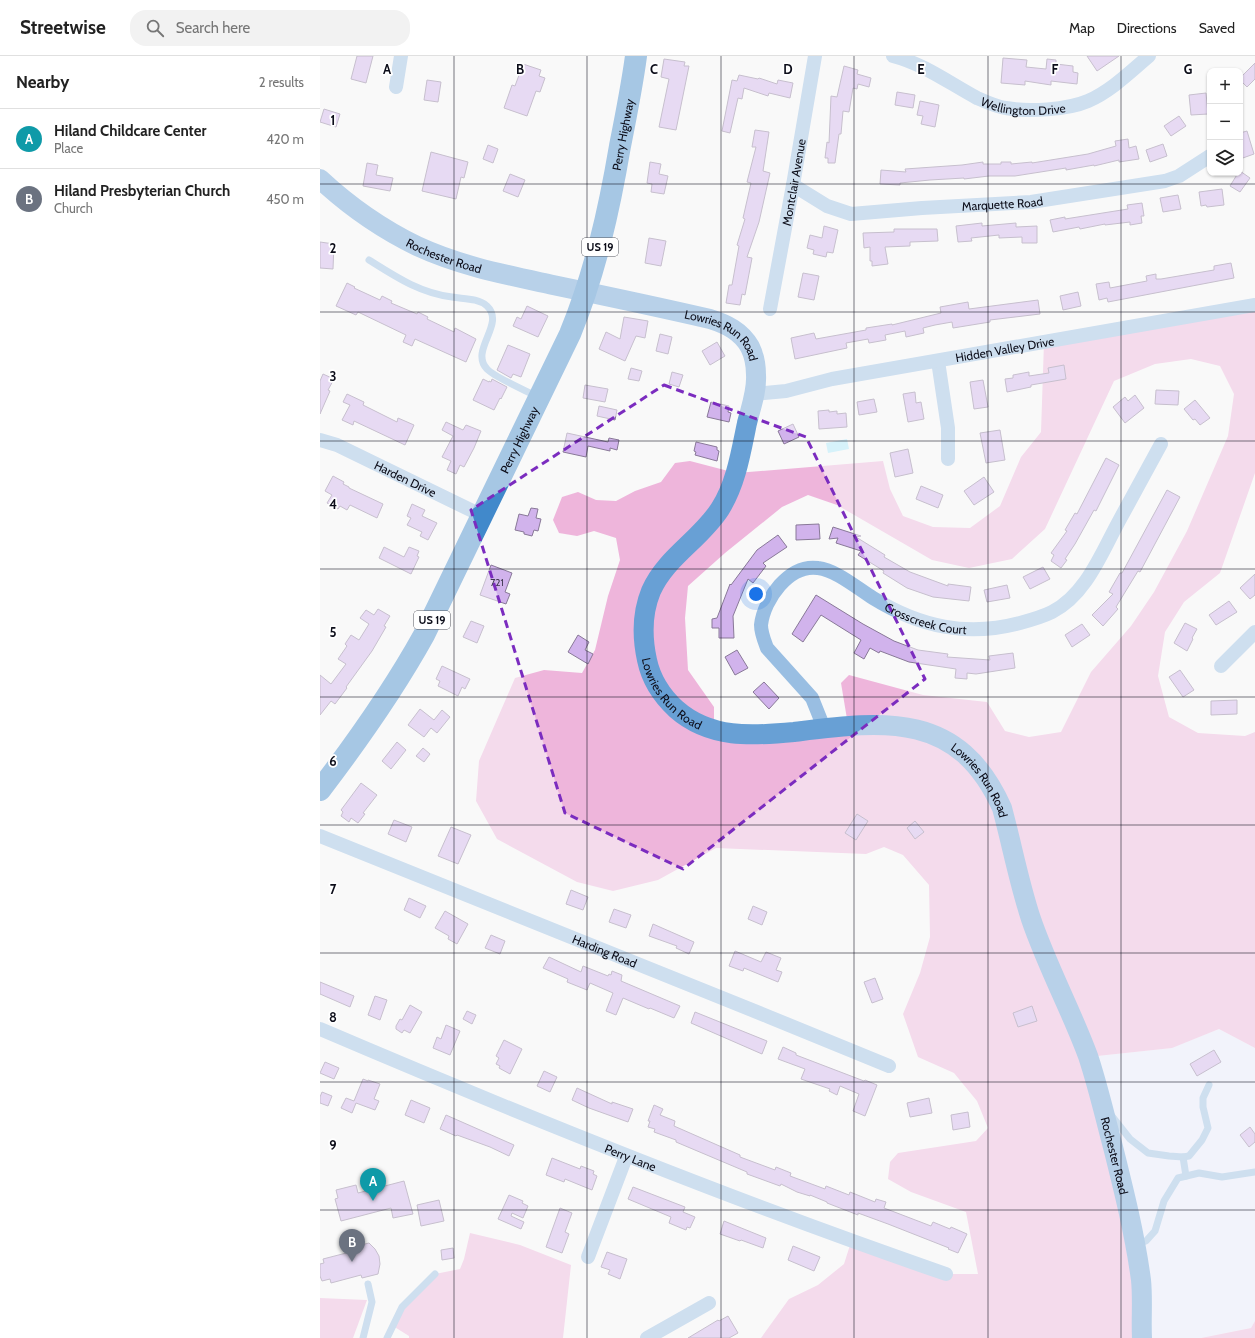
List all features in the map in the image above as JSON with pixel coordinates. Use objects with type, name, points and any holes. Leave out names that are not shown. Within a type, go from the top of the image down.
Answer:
[{"type":"main road","name":"Perry Highway","points":[[320,790],[375,716],[409,662],[438,608],[570,334],[586,292],[601,241],[610,202],[636,56]]},
{"type":"street","points":[[396,87],[401,56]]},
{"type":"street","name":"Montclair Avenue","points":[[770,308],[815,56]]},
{"type":"street","name":"Wellington Drive","points":[[893,56],[927,62],[979,98],[1006,108],[1029,110],[1070,106],[1099,95],[1149,56]]},
{"type":"street","name":"Marquette Road","points":[[793,185],[827,206],[851,214],[922,208],[1031,202],[1165,181],[1179,176],[1207,158]]},
{"type":"street","name":"Rochester Road","points":[[320,179],[353,206],[383,227],[433,253],[488,271],[586,292]]},
{"type":"street","name":"Lowries Run Road","points":[[586,292],[700,317],[728,326],[743,338],[753,355],[756,374],[754,394],[732,485],[724,502],[707,527],[664,569],[657,579],[648,599],[644,621],[645,642],[648,662],[655,682],[666,698],[681,713],[705,727],[723,733],[754,736],[848,725],[879,724],[908,727],[922,731],[943,740],[962,752],[972,761],[989,784],[1002,808],[1022,891],[1039,941],[1055,981]]},
{"type":"street","name":"Hidden Valley Drive","points":[[754,394],[786,392],[832,379],[1255,305]]},
{"type":"street","points":[[938,361],[948,428],[948,459]]},
{"type":"street","name":"Harden Drive","points":[[323,440],[483,516]]},
{"type":"street","name":"Crosscreek Court","points":[[824,728],[812,698],[767,648],[762,638],[762,616],[779,587],[786,579],[802,569],[811,567],[827,570],[896,611],[922,622],[947,627],[986,630],[1036,618],[1052,612],[1070,599],[1086,579],[1161,444]]},
{"type":"street","points":[[1221,666],[1255,632]]},
{"type":"street","name":"Harding Road","points":[[320,836],[589,945],[702,988],[889,1066]]},
{"type":"street","name":"Rochester Road","points":[[1055,981],[1088,1057],[1125,1196],[1141,1282],[1142,1338]]},
{"type":"street","name":"Perry Lane","points":[[320,1028],[420,1072],[626,1156],[851,1242],[946,1274]]},
{"type":"street","points":[[588,1258],[626,1156]]},
{"type":"street","points":[[647,1338],[708,1303]]},
{"type":"lane","points":[[369,260],[421,290],[441,296],[473,300],[485,304],[492,312],[493,316],[491,327],[482,353],[484,364],[491,372],[540,398]]},
{"type":"lane","points":[[1101,1102],[1130,1139],[1148,1153],[1183,1157],[1189,1156],[1202,1140],[1208,1128],[1203,1107],[1203,1098],[1209,1085]]},
{"type":"lane","points":[[1183,1157],[1186,1176]]},
{"type":"lane","points":[[1135,1244],[1146,1241],[1155,1231],[1164,1201],[1178,1178],[1199,1173],[1222,1177],[1255,1172]]},
{"type":"lane","points":[[387,1338],[402,1307],[435,1274]]},
{"type":"lane","points":[[362,1338],[372,1302],[368,1284]]},
{"type":"highlighted area","points":[[664,385],[806,437],[925,679],[683,869],[565,813],[471,510]]},
{"type":"shaded area","points":[[1255,305],[1255,473],[1220,573],[1184,602],[1165,632],[1158,676],[1169,717],[1198,733],[1245,736],[1255,732],[1255,1048],[1219,1029],[1172,1048],[1088,1057],[1099,1094],[1142,1338],[761,1338],[789,1299],[818,1285],[844,1264],[851,1242],[946,1274],[978,1274],[966,1212],[911,1192],[888,1179],[890,1162],[898,1153],[976,1141],[988,1128],[977,1101],[954,1073],[918,1057],[903,1014],[920,973],[930,937],[929,885],[903,855],[884,847],[866,854],[716,848],[658,880],[613,891],[577,882],[497,839],[476,801],[479,761],[515,678],[544,670],[582,673],[595,650],[608,596],[620,560],[616,538],[594,531],[577,536],[559,533],[553,520],[562,497],[578,492],[596,500],[616,501],[635,491],[661,482],[675,463],[690,461],[736,473],[883,461],[890,489],[903,516],[933,527],[970,528],[1000,506],[1021,457],[1041,432],[1044,342]],"holes":[[[1191,359],[1220,366],[1234,394],[1228,436],[1187,531],[1154,592],[1131,626],[1091,672],[1061,732],[1029,737],[1005,731],[987,702],[923,695],[849,675],[841,683],[848,725],[714,730],[714,707],[688,670],[685,618],[688,586],[725,553],[782,507],[808,495],[837,505],[932,560],[969,568],[1012,559],[1045,529],[1114,381],[1155,364]]]},
{"type":"shaded area","points":[[1219,1029],[1255,1048],[1255,1321],[1251,1328],[1201,1338],[1142,1338],[1088,1057],[1171,1048]]},
{"type":"shaded area","points":[[470,1233],[520,1245],[571,1265],[563,1338],[409,1338],[409,1336],[393,1326],[402,1307],[435,1274],[460,1269]]},
{"type":"shaded area","points":[[320,1298],[367,1300],[353,1338],[320,1338]]},
{"type":"shaded area","points":[[1255,1321],[1255,1338],[1201,1338],[1251,1328]]},
{"type":"water","points":[[847,439],[849,449],[828,453],[826,443]]},
{"type":"building","points":[[357,56],[373,56],[366,83],[351,79]]},
{"type":"building","points":[[1087,56],[1119,56],[1097,71]]},
{"type":"building","points":[[1003,58],[1027,60],[1026,67],[1046,69],[1047,59],[1056,60],[1056,64],[1073,66],[1073,72],[1078,73],[1077,84],[1051,81],[1051,85],[1025,81],[1025,85],[1001,83]]},
{"type":"building","points":[[664,59],[685,62],[684,66],[689,66],[676,130],[659,127],[669,79],[661,77]]},
{"type":"building","points":[[1255,63],[1255,79],[1247,87],[1243,83],[1243,75]]},
{"type":"building","points":[[523,64],[541,70],[539,76],[545,78],[540,92],[536,91],[527,116],[504,108],[512,85],[515,86]]},
{"type":"building","points":[[844,66],[858,70],[857,74],[871,78],[869,87],[858,84],[857,89],[853,88],[849,112],[843,111],[841,134],[839,134],[835,163],[828,163],[828,158],[825,158],[827,142],[829,143],[831,96],[837,97]]},
{"type":"building","points":[[739,75],[759,78],[777,84],[778,80],[793,83],[790,98],[769,93],[768,96],[744,88],[742,99],[738,98],[730,133],[722,131],[732,80],[737,81]]},
{"type":"building","points":[[427,80],[441,82],[438,102],[424,100]]},
{"type":"building","points":[[897,92],[915,95],[913,108],[895,105]]},
{"type":"building","points":[[1206,93],[1207,114],[1191,115],[1189,95]]},
{"type":"building","points":[[920,101],[939,105],[935,127],[921,124],[923,116],[917,115]]},
{"type":"building","points":[[324,109],[340,114],[336,127],[320,122]]},
{"type":"building","points":[[1179,116],[1186,126],[1171,136],[1164,126]]},
{"type":"building","points":[[755,130],[769,132],[763,171],[770,173],[759,222],[747,257],[752,258],[745,295],[742,294],[740,305],[726,303],[729,285],[732,285],[739,246],[737,245],[745,219],[743,218],[751,183],[747,182],[756,147],[752,147]]},
{"type":"building","points":[[1247,131],[1254,154],[1243,158],[1243,140],[1243,132]]},
{"type":"building","points":[[1128,139],[1129,148],[1136,146],[1139,159],[1119,162],[1119,160],[1094,166],[1066,170],[1066,168],[1015,176],[989,176],[964,179],[930,180],[900,183],[900,185],[880,184],[881,170],[906,172],[905,169],[983,162],[983,164],[1001,164],[1001,162],[1011,162],[1011,164],[1032,163],[1088,154],[1116,146],[1115,141]]},
{"type":"building","points":[[1163,144],[1167,156],[1150,162],[1146,150]]},
{"type":"building","points":[[488,145],[498,149],[493,163],[483,159]]},
{"type":"building","points":[[431,152],[468,162],[464,178],[461,177],[456,199],[422,191]]},
{"type":"building","points":[[650,162],[661,164],[659,174],[668,176],[664,194],[651,192],[652,184],[647,183]]},
{"type":"building","points":[[367,163],[378,165],[376,175],[393,178],[390,191],[363,186]]},
{"type":"building","points":[[1243,173],[1250,178],[1240,192],[1230,186],[1236,176],[1243,176]]},
{"type":"building","points":[[510,174],[525,180],[518,197],[503,191]]},
{"type":"building","points":[[1222,189],[1224,205],[1207,207],[1206,205],[1201,206],[1199,192]]},
{"type":"building","points":[[1178,195],[1181,209],[1163,212],[1160,198]]},
{"type":"building","points":[[1142,203],[1144,216],[1141,216],[1142,223],[1130,225],[1130,222],[1105,224],[1053,232],[1050,220],[1128,209],[1127,205]]},
{"type":"building","points":[[982,223],[982,226],[1016,223],[1016,227],[1037,226],[1037,243],[1022,243],[1022,237],[999,238],[999,235],[971,238],[972,241],[958,242],[956,226]]},
{"type":"building","points":[[824,226],[838,230],[833,253],[827,252],[826,257],[813,254],[814,250],[807,248],[810,235],[822,238]]},
{"type":"building","points":[[894,229],[937,229],[938,241],[910,242],[910,246],[885,247],[888,264],[872,266],[872,261],[870,261],[870,247],[864,248],[863,233],[894,232]]},
{"type":"building","points":[[649,238],[666,241],[661,266],[645,263]]},
{"type":"building","points":[[320,242],[334,244],[333,269],[320,268]]},
{"type":"building","points":[[1231,263],[1234,278],[1108,302],[1107,298],[1099,300],[1096,284],[1109,282],[1110,288],[1147,281],[1146,276],[1156,274],[1156,279],[1161,279],[1214,270],[1214,266]]},
{"type":"building","points":[[803,273],[819,276],[814,300],[798,297]]},
{"type":"building","points":[[347,283],[355,287],[354,288],[380,300],[382,296],[392,301],[391,303],[417,314],[418,312],[428,317],[427,319],[454,332],[455,328],[476,339],[466,362],[415,339],[412,346],[403,342],[406,335],[358,312],[356,315],[336,306]]},
{"type":"building","points":[[1078,292],[1081,306],[1063,310],[1060,296]]},
{"type":"building","points":[[1038,300],[1040,314],[990,320],[990,322],[953,328],[952,322],[935,325],[923,328],[924,333],[906,337],[905,331],[885,335],[886,340],[869,343],[868,339],[846,343],[847,348],[795,359],[791,338],[814,333],[816,339],[866,330],[866,328],[892,325],[941,313],[940,307],[968,302],[969,309]]},
{"type":"building","points":[[527,306],[548,316],[538,337],[513,326],[517,317],[521,319]]},
{"type":"building","points":[[624,317],[648,321],[645,338],[636,336],[625,361],[599,349],[606,332],[620,339]]},
{"type":"building","points":[[660,334],[672,337],[668,354],[656,351]]},
{"type":"building","points":[[717,342],[725,356],[710,365],[702,351]]},
{"type":"building","points":[[508,345],[530,354],[521,377],[513,374],[511,378],[497,370]]},
{"type":"building","points":[[1064,365],[1066,379],[1031,385],[1031,387],[1007,392],[1005,379],[1013,378],[1013,375],[1029,372],[1029,376],[1049,373],[1048,368]]},
{"type":"building","points":[[631,368],[642,371],[639,381],[628,379]]},
{"type":"building","points":[[672,372],[683,375],[679,387],[669,384]]},
{"type":"building","points":[[323,374],[334,379],[328,390],[330,391],[320,414],[320,381]]},
{"type":"building","points":[[483,379],[491,382],[492,379],[507,387],[494,410],[473,400]]},
{"type":"building","points":[[983,380],[988,407],[974,409],[970,382]]},
{"type":"building","points":[[585,385],[608,389],[605,402],[583,398]]},
{"type":"building","points":[[1156,390],[1179,391],[1178,405],[1155,404]]},
{"type":"building","points":[[915,392],[916,403],[921,402],[924,419],[908,422],[903,394]]},
{"type":"building","points":[[347,394],[364,402],[363,405],[397,422],[398,418],[414,425],[405,445],[354,421],[353,425],[342,420],[350,405],[343,402]]},
{"type":"building","points":[[1135,395],[1144,408],[1125,423],[1113,407],[1125,397],[1128,401]]},
{"type":"building","points":[[874,399],[877,412],[859,415],[857,402]]},
{"type":"building","points":[[1195,400],[1210,418],[1200,425],[1195,419],[1193,420],[1184,409]]},
{"type":"building","points":[[711,402],[729,406],[728,412],[731,413],[729,422],[707,417]]},
{"type":"building","points":[[599,406],[617,410],[615,420],[597,416]]},
{"type":"building","points":[[829,410],[829,412],[837,411],[837,414],[846,413],[847,427],[819,429],[818,411]]},
{"type":"building","points":[[446,422],[463,430],[466,425],[481,431],[464,467],[460,465],[456,474],[447,470],[451,461],[442,457],[453,436],[442,430]]},
{"type":"building","points":[[793,424],[799,437],[784,444],[778,431]]},
{"type":"building","points":[[1000,430],[1005,460],[986,463],[980,433]]},
{"type":"building","points":[[567,433],[608,442],[609,438],[619,440],[617,450],[610,448],[610,451],[588,446],[586,457],[563,452]]},
{"type":"building","points":[[696,442],[717,447],[717,450],[719,451],[717,461],[695,455],[696,452],[694,451]]},
{"type":"building","points":[[908,449],[913,473],[895,477],[890,453]]},
{"type":"building","points":[[1106,458],[1119,465],[1096,511],[1094,510],[1065,559],[1067,560],[1061,568],[1051,561],[1054,555],[1051,553],[1067,531],[1065,530],[1075,513],[1077,514]]},
{"type":"building","points":[[333,476],[344,482],[343,484],[349,488],[383,504],[377,518],[350,505],[347,510],[340,506],[338,509],[327,503],[332,495],[325,491]]},
{"type":"building","points":[[984,477],[994,492],[974,505],[964,491]]},
{"type":"building","points":[[921,486],[943,495],[938,508],[916,499]]},
{"type":"building","points":[[1167,490],[1180,497],[1140,572],[1138,571],[1116,607],[1118,609],[1103,626],[1092,615],[1113,594],[1109,592],[1120,573],[1122,573]]},
{"type":"building","points":[[412,504],[425,510],[422,516],[437,523],[428,540],[420,536],[422,532],[407,525],[411,518],[407,516]]},
{"type":"building","points":[[531,508],[538,509],[536,518],[541,519],[538,531],[534,530],[532,536],[515,530],[519,514],[528,516]]},
{"type":"building","points":[[819,524],[820,539],[796,540],[796,525]]},
{"type":"building","points":[[833,527],[861,536],[856,537],[885,555],[884,557],[910,572],[948,586],[948,584],[971,587],[969,601],[933,597],[907,588],[883,573],[884,571],[858,555],[861,551],[836,543],[838,538],[829,539]]},
{"type":"building","points":[[778,535],[787,547],[763,563],[766,566],[753,583],[748,579],[733,616],[734,638],[719,638],[719,628],[712,628],[712,619],[717,618],[730,584],[731,585],[757,550]]},
{"type":"building","points":[[384,547],[404,557],[409,547],[419,551],[417,556],[419,557],[411,574],[379,558]]},
{"type":"building","points":[[491,565],[512,573],[505,592],[510,594],[506,604],[480,595]]},
{"type":"building","points":[[1043,567],[1050,579],[1030,589],[1023,577]]},
{"type":"building","points":[[1255,574],[1255,595],[1250,599],[1240,588]]},
{"type":"building","points":[[1007,585],[1010,598],[987,602],[984,590]]},
{"type":"building","points":[[816,595],[894,641],[918,650],[948,654],[947,657],[990,660],[989,656],[1013,653],[1015,668],[976,674],[967,673],[967,679],[955,678],[956,669],[909,662],[880,651],[879,653],[870,648],[864,659],[854,653],[861,640],[821,615],[803,642],[792,634]]},
{"type":"building","points":[[1229,601],[1237,612],[1216,625],[1209,615]]},
{"type":"building","points":[[378,609],[390,616],[384,626],[386,627],[372,651],[335,704],[331,701],[320,715],[320,675],[331,684],[346,664],[338,659],[347,646],[345,644],[351,635],[359,640],[369,624],[360,618],[366,610],[374,615]]},
{"type":"building","points":[[471,621],[484,626],[477,643],[463,637]]},
{"type":"building","points":[[1185,623],[1197,629],[1187,651],[1174,643]]},
{"type":"building","points":[[1082,624],[1090,635],[1072,647],[1065,635]]},
{"type":"building","points":[[578,635],[589,642],[585,650],[593,654],[588,664],[568,652]]},
{"type":"building","points":[[737,650],[748,668],[735,675],[725,657]]},
{"type":"building","points":[[442,666],[470,679],[465,689],[462,687],[458,696],[438,686],[440,681],[436,679]]},
{"type":"building","points":[[1180,670],[1194,690],[1183,697],[1169,677]]},
{"type":"building","points":[[764,682],[779,698],[769,709],[753,692]]},
{"type":"building","points":[[1237,700],[1237,714],[1211,715],[1211,701]]},
{"type":"building","points":[[420,709],[434,720],[442,710],[450,717],[437,733],[431,728],[424,737],[408,725]]},
{"type":"building","points":[[397,742],[406,750],[391,769],[382,761]]},
{"type":"building","points":[[423,748],[430,754],[424,762],[416,756]]},
{"type":"building","points":[[361,783],[377,795],[363,813],[365,814],[358,823],[351,818],[349,822],[341,816],[343,812],[341,810]]},
{"type":"building","points":[[857,814],[868,821],[856,840],[845,833]]},
{"type":"building","points":[[394,820],[412,827],[406,842],[388,834]]},
{"type":"building","points":[[915,821],[924,832],[915,839],[907,828]]},
{"type":"building","points":[[451,827],[471,835],[458,864],[438,856]]},
{"type":"building","points":[[571,890],[588,897],[583,910],[566,904]]},
{"type":"building","points":[[409,898],[426,906],[420,918],[404,910]]},
{"type":"building","points":[[753,906],[767,912],[762,925],[748,919]]},
{"type":"building","points":[[614,909],[631,915],[626,928],[609,922]]},
{"type":"building","points":[[445,911],[468,924],[457,944],[448,939],[449,936],[435,928]]},
{"type":"building","points":[[653,924],[694,942],[689,954],[676,948],[677,946],[649,936]]},
{"type":"building","points":[[491,935],[505,941],[500,954],[485,948]]},
{"type":"building","points":[[735,951],[761,962],[766,952],[781,958],[776,970],[782,972],[778,982],[744,968],[743,971],[729,966]]},
{"type":"building","points":[[549,957],[581,972],[583,966],[608,976],[609,974],[611,975],[612,971],[622,975],[621,981],[680,1006],[674,1018],[623,998],[616,1015],[606,1011],[613,993],[590,983],[587,990],[567,982],[568,979],[543,968]]},
{"type":"building","points":[[875,978],[883,999],[872,1003],[864,982]]},
{"type":"building","points":[[320,982],[354,996],[350,1007],[320,994]]},
{"type":"building","points":[[375,996],[387,1000],[380,1020],[368,1015]]},
{"type":"building","points":[[410,1005],[422,1012],[410,1033],[404,1030],[402,1033],[396,1029],[396,1026],[400,1019],[402,1020]]},
{"type":"building","points":[[1032,1006],[1037,1021],[1018,1027],[1013,1013]]},
{"type":"building","points":[[467,1011],[476,1015],[472,1024],[463,1019]]},
{"type":"building","points":[[695,1012],[767,1041],[762,1054],[691,1023]]},
{"type":"building","points":[[446,1025],[460,1031],[450,1055],[433,1048],[437,1037],[441,1039]]},
{"type":"building","points":[[504,1040],[522,1049],[510,1074],[499,1068],[500,1066],[496,1064],[499,1058],[496,1056]]},
{"type":"building","points":[[783,1047],[796,1053],[796,1055],[877,1085],[865,1116],[853,1111],[859,1094],[840,1086],[837,1095],[829,1091],[830,1089],[801,1079],[805,1069],[778,1059]]},
{"type":"building","points":[[1214,1050],[1221,1062],[1197,1076],[1190,1064]]},
{"type":"building","points":[[325,1062],[339,1068],[334,1079],[320,1073]]},
{"type":"building","points":[[544,1071],[557,1077],[550,1092],[537,1086]]},
{"type":"building","points":[[363,1079],[380,1084],[374,1099],[379,1101],[375,1110],[356,1103],[352,1113],[341,1108],[346,1098],[354,1101]]},
{"type":"building","points":[[577,1088],[612,1104],[612,1102],[633,1109],[628,1122],[589,1108],[572,1100]]},
{"type":"building","points":[[322,1092],[332,1096],[328,1106],[320,1103]]},
{"type":"building","points":[[929,1098],[932,1113],[910,1117],[907,1103]]},
{"type":"building","points":[[411,1100],[430,1108],[424,1123],[405,1115]]},
{"type":"building","points":[[654,1105],[663,1109],[660,1115],[675,1121],[674,1126],[740,1155],[740,1157],[775,1170],[776,1167],[791,1173],[790,1176],[825,1189],[826,1186],[849,1195],[850,1192],[875,1202],[876,1199],[886,1202],[884,1208],[931,1226],[933,1222],[950,1229],[951,1227],[967,1234],[958,1253],[888,1224],[858,1213],[858,1215],[810,1195],[797,1192],[781,1184],[780,1186],[747,1174],[747,1172],[676,1142],[676,1140],[654,1132],[655,1129],[648,1127],[650,1121],[648,1121]]},
{"type":"building","points":[[968,1112],[970,1127],[953,1130],[951,1115]]},
{"type":"building","points":[[446,1115],[514,1145],[509,1156],[490,1147],[440,1129]]},
{"type":"building","points":[[1250,1127],[1255,1134],[1255,1142],[1249,1147],[1240,1135]]},
{"type":"building","points":[[552,1158],[580,1169],[581,1166],[594,1171],[593,1174],[597,1176],[592,1190],[565,1179],[564,1182],[546,1175]]},
{"type":"building","points":[[404,1181],[413,1214],[393,1218],[391,1208],[341,1221],[335,1199],[338,1198],[336,1190],[356,1185],[358,1193]]},
{"type":"building","points":[[633,1187],[685,1207],[683,1212],[695,1217],[690,1228],[687,1227],[686,1230],[669,1223],[671,1217],[628,1199]]},
{"type":"building","points":[[509,1195],[523,1201],[522,1203],[528,1206],[523,1218],[512,1213],[511,1216],[524,1222],[521,1229],[498,1219]]},
{"type":"building","points":[[439,1200],[444,1221],[421,1226],[417,1205]]},
{"type":"building","points":[[560,1208],[572,1213],[565,1232],[569,1234],[562,1253],[546,1247]]},
{"type":"building","points":[[724,1221],[766,1238],[763,1248],[720,1234]]},
{"type":"building","points":[[369,1243],[379,1256],[380,1264],[378,1274],[362,1278],[361,1275],[331,1283],[330,1279],[322,1281],[320,1276],[320,1264],[324,1263],[323,1259],[354,1251],[353,1247]]},
{"type":"building","points":[[793,1246],[820,1257],[814,1271],[788,1260]]},
{"type":"building","points":[[453,1248],[454,1258],[442,1260],[441,1250]]},
{"type":"building","points":[[607,1252],[627,1259],[620,1279],[608,1274],[610,1270],[601,1267]]},
{"type":"building","points":[[728,1316],[738,1333],[729,1338],[688,1338],[718,1320],[719,1321]]},
{"type":"place","name":"Hiland Childcare Center","points":[[373,1201]]},
{"type":"place","name":"Hiland Presbyterian Church","points":[[352,1262]]}]
